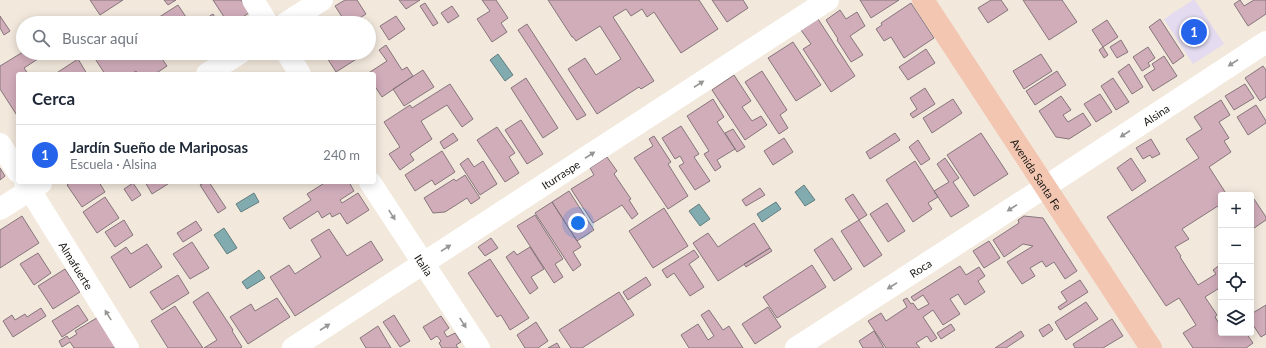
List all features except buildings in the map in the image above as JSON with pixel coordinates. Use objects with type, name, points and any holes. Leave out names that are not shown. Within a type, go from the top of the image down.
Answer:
[{"type":"main road","name":"Avenida Santa Fe","points":[[923,0],[1151,348]]},
{"type":"street","points":[[253,0],[263,16]]},
{"type":"street","points":[[297,16],[322,0]]},
{"type":"street","name":"Iturraspe","points":[[293,348],[828,0]]},
{"type":"street","name":"Alsina","points":[[1045,187],[1266,42]]},
{"type":"street","points":[[210,72],[229,60]]},
{"type":"street","points":[[291,60],[299,72]]},
{"type":"street","points":[[0,144],[16,169]]},
{"type":"street","name":"Italia","points":[[371,184],[479,348]]},
{"type":"street","points":[[0,209],[32,185]]},
{"type":"street","name":"Almafuerte","points":[[32,185],[128,348]]},
{"type":"street","name":"Roca","points":[[796,348],[1045,187]]},
{"type":"shaded area","points":[[1195,0],[1224,44],[1193,64],[1164,19]]},
{"type":"water","points":[[498,54],[513,75],[505,81],[490,60]]},
{"type":"water","points":[[804,185],[815,200],[805,206],[795,192]]},
{"type":"water","points":[[254,193],[259,202],[241,212],[236,204]]},
{"type":"water","points":[[776,202],[781,209],[762,222],[757,214]]},
{"type":"water","points":[[699,204],[710,219],[700,226],[689,211]]},
{"type":"water","points":[[224,228],[237,248],[227,254],[214,235]]},
{"type":"water","points":[[259,270],[265,278],[247,289],[242,282]]},
{"type":"place","name":"Jardín Sueño de Mariposas","points":[[1194,32]]}]
